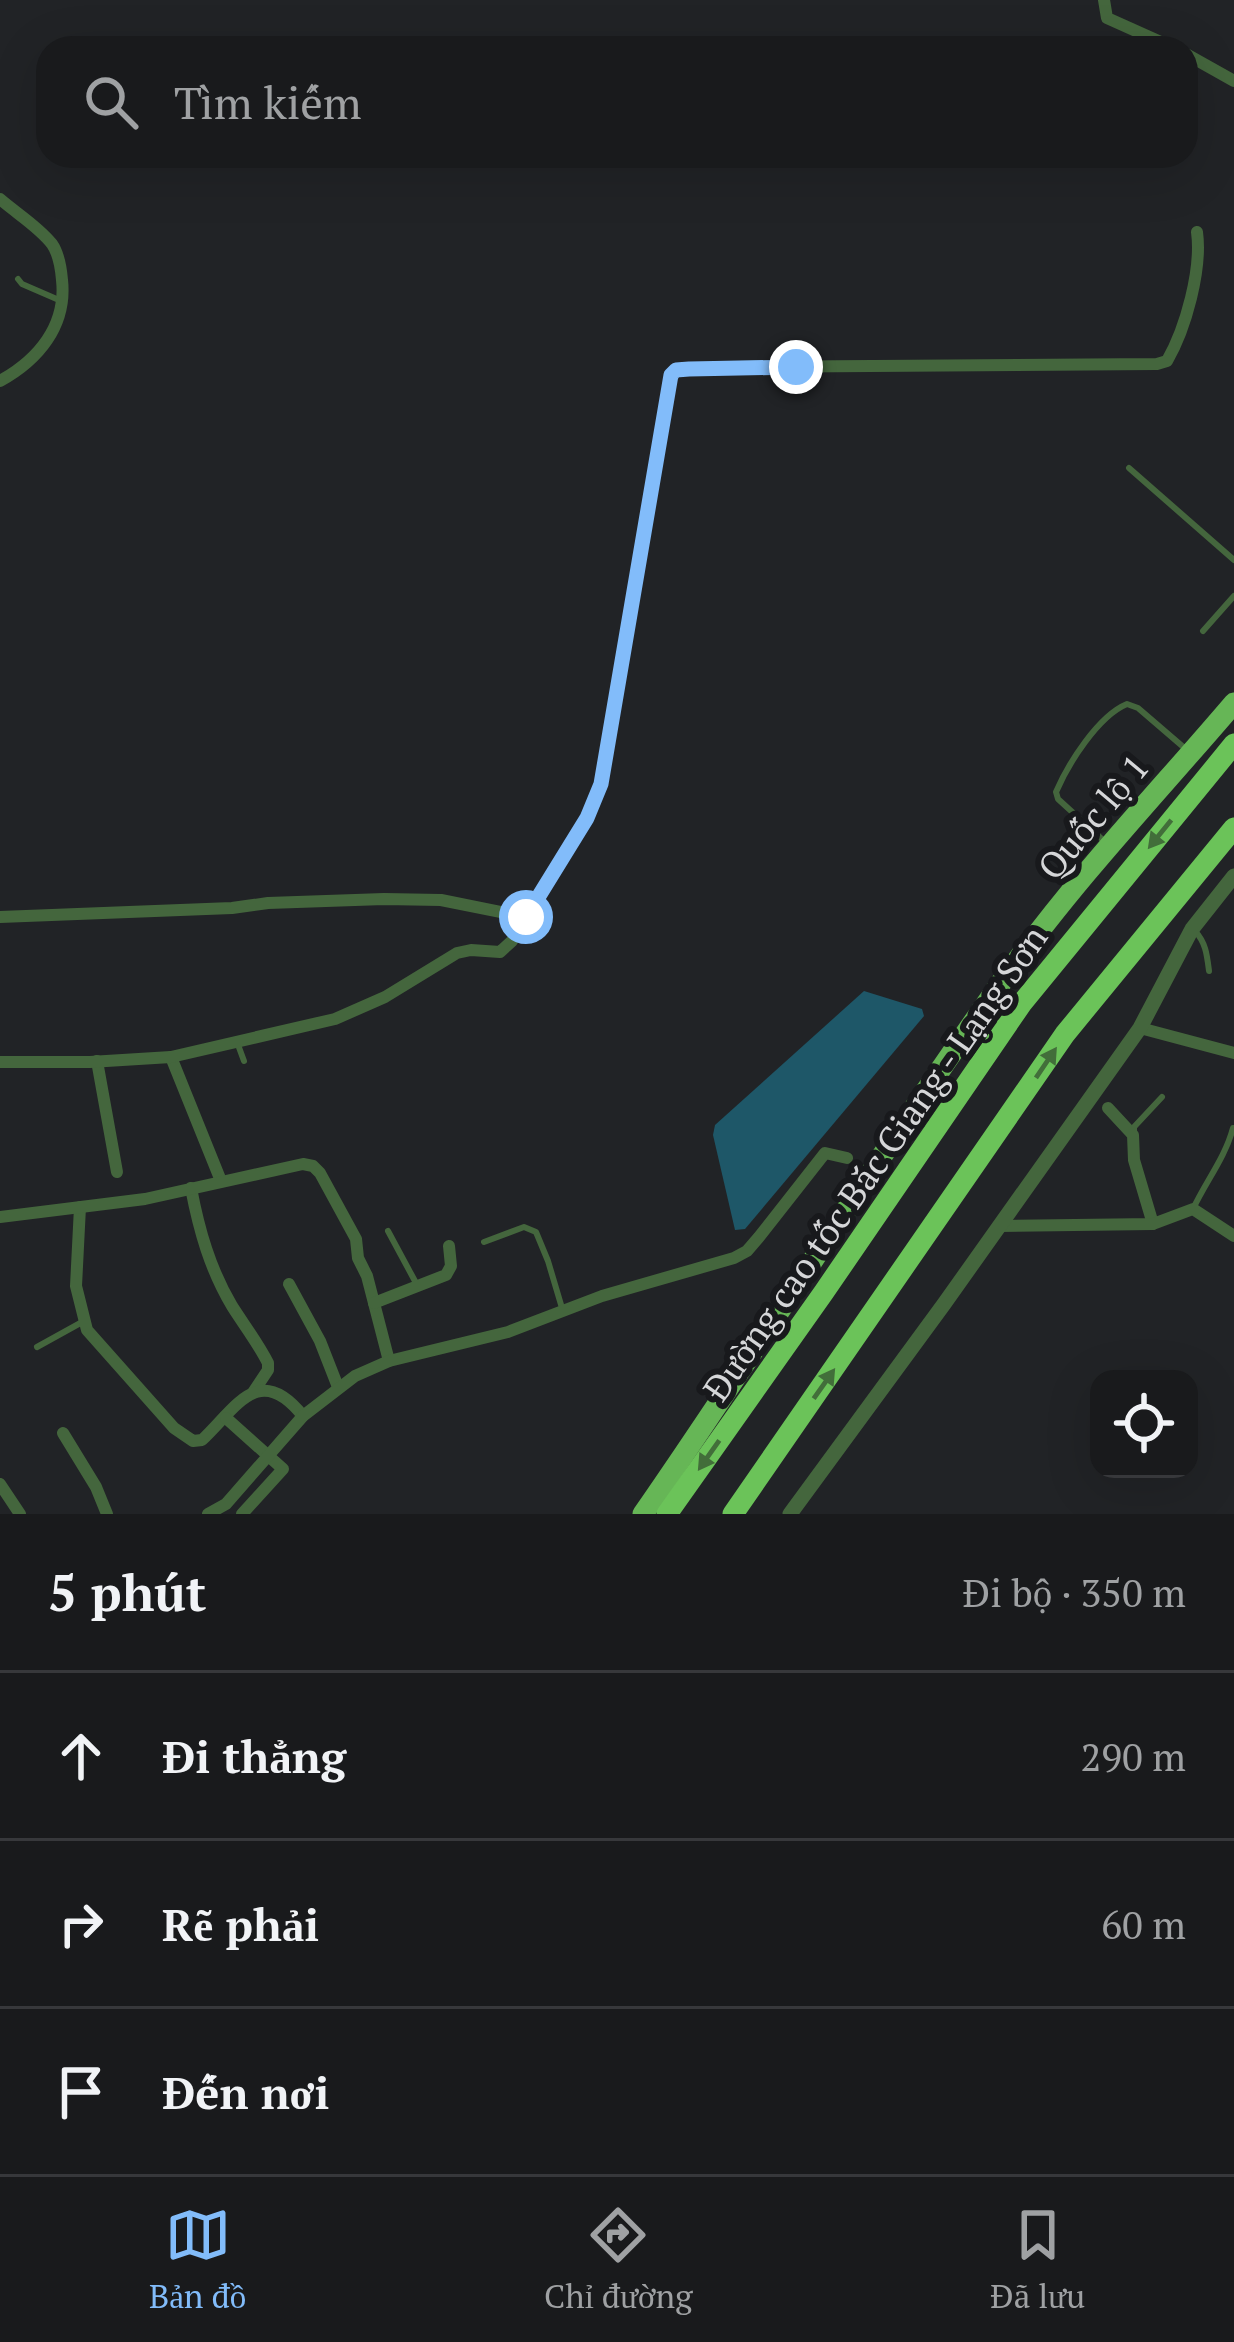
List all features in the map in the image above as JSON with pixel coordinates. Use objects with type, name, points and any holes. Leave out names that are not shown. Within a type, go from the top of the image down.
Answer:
[{"type":"highway","name":"Quốc lộ 1","points":[[643,1514],[1002,982],[1109,846],[1234,703]]},
{"type":"highway","name":"Đường cao tốc Bắc Giang - Lạng Sơn","points":[[668,1514],[1022,1003],[1234,744]]},
{"type":"highway","points":[[733,1514],[1065,1034],[1234,828]]},
{"type":"street","points":[[1104,0],[1107,18],[1145,36]]},
{"type":"street","points":[[1198,62],[1234,81]]},
{"type":"street","points":[[0,199],[54,246],[63,302],[48,342],[0,381]]},
{"type":"street","points":[[0,1062],[171,1057],[335,1019],[385,997],[458,953],[500,952],[512,941],[587,818],[601,784],[671,375],[676,370],[736,368],[1157,364],[1167,361],[1176,346],[1193,288],[1197,232]]},
{"type":"street","points":[[790,1514],[1140,1028],[1192,929],[1234,876]]},
{"type":"street","points":[[0,917],[385,899],[441,900],[526,917]]},
{"type":"street","points":[[1140,1028],[1234,1053]]},
{"type":"street","points":[[171,1057],[221,1181]]},
{"type":"street","points":[[98,1061],[117,1172]]},
{"type":"street","points":[[1108,1108],[1133,1135],[1134,1160],[1154,1225]]},
{"type":"street","points":[[208,1514],[226,1504],[303,1416],[355,1376],[389,1360],[508,1332],[602,1296],[734,1258],[747,1251],[825,1154],[847,1158]]},
{"type":"street","points":[[0,1217],[145,1199],[303,1164],[313,1166],[356,1240],[389,1360]]},
{"type":"street","points":[[191,1188],[211,1262],[268,1363],[254,1391]]},
{"type":"street","points":[[80,1207],[76,1286],[84,1321],[174,1428],[193,1441],[202,1440],[243,1396],[254,1391],[279,1394],[303,1416]]},
{"type":"street","points":[[999,1226],[1154,1225],[1193,1209],[1234,1236]]},
{"type":"street","points":[[374,1303],[446,1275],[452,1266],[448,1246]]},
{"type":"street","points":[[289,1284],[320,1340],[338,1387]]},
{"type":"street","points":[[226,1418],[283,1468],[242,1514]]},
{"type":"street","points":[[63,1433],[107,1514]]},
{"type":"street","points":[[0,1484],[20,1514]]},
{"type":"lane","points":[[18,279],[63,302]]},
{"type":"lane","points":[[1129,468],[1234,560]]},
{"type":"lane","points":[[1203,631],[1234,596]]},
{"type":"lane","points":[[1109,846],[1056,792],[1064,774],[1113,710],[1127,704],[1138,708],[1191,753]]},
{"type":"lane","points":[[1192,929],[1202,939],[1209,971]]},
{"type":"lane","points":[[237,1042],[244,1061]]},
{"type":"lane","points":[[1133,1135],[1134,1127],[1162,1097]]},
{"type":"lane","points":[[1193,1209],[1227,1151],[1233,1128]]},
{"type":"lane","points":[[484,1242],[524,1227],[536,1232],[563,1311]]},
{"type":"lane","points":[[388,1231],[417,1286]]},
{"type":"lane","points":[[37,1346],[84,1321]]},
{"type":"water","points":[[864,991],[922,1009],[924,1016],[745,1229],[735,1230],[713,1135],[715,1125]]},
{"type":"route","points":[[526,917],[587,818],[601,784],[671,375],[689,369],[796,367]]}]
